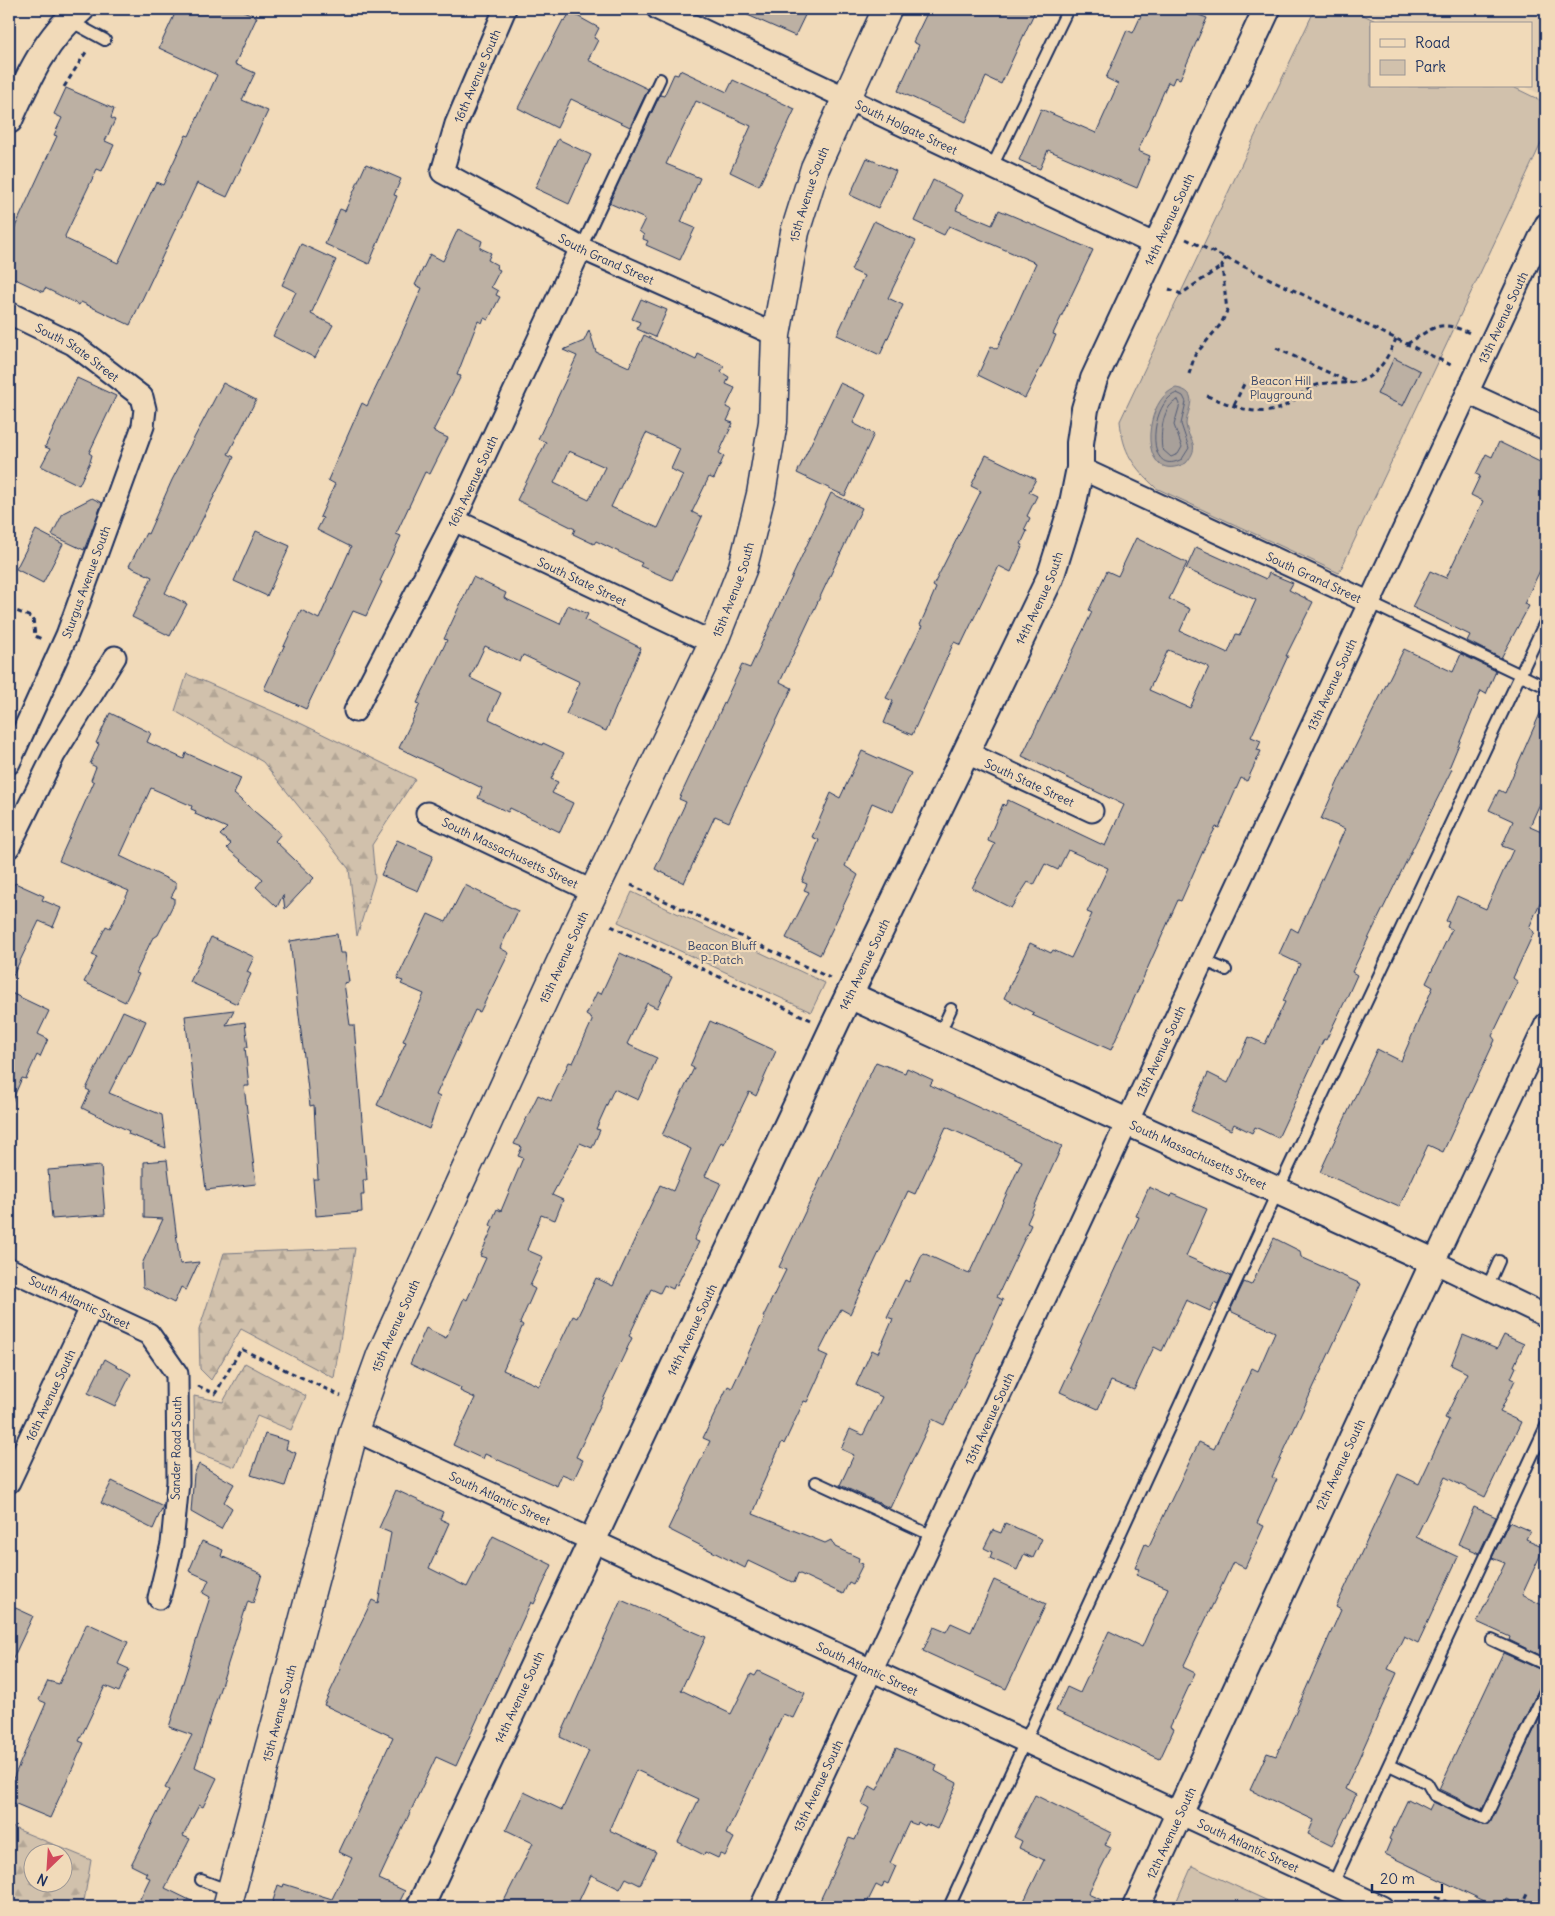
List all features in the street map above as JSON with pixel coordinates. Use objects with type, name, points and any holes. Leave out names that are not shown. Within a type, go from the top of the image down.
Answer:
[{"type":"main road","name":"15th Avenue South","points":[[229,1899],[354,1430],[381,1355],[594,892],[713,643],[743,567],[761,494],[773,422],[776,335],[795,232],[815,168],[886,9]]},
{"type":"street","name":"16th Avenue South","points":[[442,172],[456,124],[505,9]]},
{"type":"street","name":"South Holgate Street","points":[[658,9],[688,15],[845,98],[1156,245]]},
{"type":"street","name":"14th Avenue South","points":[[420,1907],[593,1540],[841,987],[966,753],[1050,578],[1064,539],[1080,468],[1080,443],[1085,409],[1094,379],[1267,9]]},
{"type":"street","points":[[9,120],[40,56],[74,14]]},
{"type":"street","name":"South Grand Street","points":[[442,172],[581,248],[776,335]]},
{"type":"street","name":"13th Avenue South","points":[[761,1907],[1128,1122],[1368,602],[1546,224]]},
{"type":"street","name":"16th Avenue South","points":[[355,711],[454,520],[581,248]]},
{"type":"street","name":"South State Street","points":[[9,313],[73,344],[142,397]]},
{"type":"street","points":[[1468,393],[1546,429]]},
{"type":"street","name":"Sturgus Avenue South","points":[[9,763],[67,635],[143,426],[145,409],[142,397]]},
{"type":"street","name":"South Grand Street","points":[[1080,468],[1368,602]]},
{"type":"street","name":"South State Street","points":[[454,520],[713,643]]},
{"type":"street","points":[[9,847],[54,755],[115,657]]},
{"type":"street","name":"South State Street","points":[[966,753],[1092,811]]},
{"type":"street","name":"South Massachusetts Street","points":[[427,813],[594,892]]},
{"type":"street","name":"South Massachusetts Street","points":[[841,987],[938,1035],[1434,1262],[1546,1316]]},
{"type":"street","name":"12th Avenue South","points":[[1136,1907],[1546,1024]]},
{"type":"street","name":"South Atlantic Street","points":[[9,1269],[149,1334]]},
{"type":"street","name":"16th Avenue South","points":[[9,1482],[91,1308]]},
{"type":"street","name":"Sander Road South","points":[[149,1334],[177,1374],[178,1482],[172,1544],[159,1598]]},
{"type":"street","name":"South Atlantic Street","points":[[354,1430],[1382,1907]]},
{"type":"lane","points":[[992,167],[1068,9]]},
{"type":"lane","points":[[74,14],[105,40]]},
{"type":"lane","points":[[581,248],[660,79]]},
{"type":"lane","name":"South Grand Street","points":[[1368,602],[1546,687]]},
{"type":"lane","points":[[949,1907],[1278,1191],[1546,620]]},
{"type":"lane","points":[[1203,960],[1226,970]]},
{"type":"lane","points":[[938,1035],[951,1009]]},
{"type":"lane","points":[[1487,1288],[1499,1261]]},
{"type":"lane","points":[[1332,1884],[1546,1426]]},
{"type":"lane","points":[[816,1482],[934,1537]]},
{"type":"lane","points":[[1492,1640],[1546,1664]]},
{"type":"lane","points":[[1388,1765],[1427,1783],[1434,1795],[1485,1819],[1546,1690]]},
{"type":"lane","points":[[201,1880],[229,1899]]},
{"type":"path","points":[[64,87],[90,46]]},
{"type":"path","points":[[1186,239],[1451,365]]},
{"type":"path","points":[[1169,289],[1180,294],[1222,266],[1226,258]]},
{"type":"path","points":[[1189,374],[1195,354],[1222,324],[1227,311],[1222,266]]},
{"type":"path","points":[[1407,344],[1431,329],[1444,324],[1476,336]]},
{"type":"path","points":[[1207,396],[1255,412],[1272,411],[1287,406],[1310,388],[1319,384],[1352,383],[1365,379],[1377,372],[1387,359],[1396,339]]},
{"type":"path","points":[[1276,348],[1352,383]]},
{"type":"path","points":[[1234,405],[1244,384]]},
{"type":"path","points":[[9,608],[33,618],[35,636],[44,640]]},
{"type":"path","points":[[631,885],[841,987]]},
{"type":"path","points":[[611,926],[818,1023]]},
{"type":"path","points":[[190,1383],[215,1394],[241,1349],[344,1398]]},
{"type":"path","points":[[1521,1907],[1527,1894]]},
{"type":"path","points":[[1436,1897],[1458,1907]]},
{"type":"shaded area","points":[[1360,9],[1546,9],[1546,97],[1528,88],[1532,88],[1532,22],[1388,22]]},
{"type":"green space","name":"Beacon Hill Playground","points":[[1315,9],[1351,9],[1378,22],[1370,22],[1370,88],[1515,88],[1546,103],[1546,133],[1339,573],[1156,488],[1141,473],[1130,458],[1121,432],[1120,421]]},
{"type":"green space","points":[[187,674],[302,724],[415,779],[372,845],[375,878],[357,936],[349,869],[263,762],[175,711]]},
{"type":"green space","name":"Beacon Bluff P-Patch","points":[[632,892],[825,983],[811,1012],[618,922]]},
{"type":"green space","points":[[355,1248],[334,1378],[241,1329],[211,1380],[200,1369],[199,1330],[224,1253]]},
{"type":"green space","points":[[245,1363],[306,1396],[291,1430],[257,1416],[235,1467],[195,1452],[194,1396],[223,1402]]},
{"type":"green space","points":[[9,1826],[52,1844],[22,1844],[22,1894],[72,1894],[72,1852],[91,1860],[83,1907],[9,1907]]},
{"type":"green space","points":[[1192,1866],[1281,1907],[1174,1907]]},
{"type":"water","points":[[1176,388],[1184,390],[1190,397],[1191,402],[1186,424],[1194,447],[1191,457],[1186,463],[1170,467],[1159,463],[1152,453],[1150,439],[1151,423],[1156,408],[1165,395]]},
{"type":"building","points":[[177,9],[239,9],[257,17],[235,64],[255,73],[242,100],[268,111],[227,197],[197,183],[130,325],[81,302],[79,305],[45,288],[43,292],[9,276],[9,240],[57,136],[54,135],[62,118],[54,114],[66,88],[114,109],[111,118],[115,120],[105,141],[114,145],[102,171],[97,169],[65,236],[66,239],[118,263],[156,182],[163,185],[186,135],[189,136],[217,75],[159,48]]},
{"type":"building","points":[[734,9],[808,9],[795,36]]},
{"type":"building","points":[[929,9],[1036,9],[1001,84],[986,77],[966,122],[898,91],[919,45],[913,42]]},
{"type":"building","points":[[1144,9],[1202,9],[1199,15],[1207,18],[1180,79],[1175,77],[1172,84],[1168,82],[1138,151],[1150,156],[1137,188],[1048,150],[1040,169],[1019,160],[1041,109],[1096,133],[1118,84],[1106,78],[1127,30],[1133,33]]},
{"type":"building","points":[[570,12],[599,28],[594,38],[598,40],[588,60],[648,89],[630,127],[571,99],[557,128],[518,108],[563,20],[565,21]]},
{"type":"building","points":[[680,70],[727,92],[733,80],[795,109],[759,186],[730,172],[751,126],[696,101],[666,164],[700,178],[681,222],[695,228],[680,260],[646,245],[648,241],[643,239],[644,235],[639,231],[645,219],[609,203],[660,95],[664,96],[674,74],[678,75]]},
{"type":"building","points":[[558,139],[591,155],[569,204],[535,188]]},
{"type":"building","points":[[867,158],[896,171],[878,208],[850,195]]},
{"type":"building","points":[[366,164],[401,179],[394,195],[397,196],[369,264],[325,244],[340,209],[345,211]]},
{"type":"building","points":[[933,180],[963,195],[956,210],[992,225],[999,210],[1093,250],[1053,334],[1056,335],[1047,355],[1025,398],[978,375],[991,346],[997,349],[1036,263],[949,226],[944,235],[914,221]]},
{"type":"building","points":[[874,221],[916,241],[888,298],[903,305],[880,355],[837,335],[864,276],[851,270]]},
{"type":"building","points":[[458,229],[482,241],[480,248],[491,253],[488,260],[497,265],[496,268],[500,270],[491,287],[498,291],[496,295],[500,297],[488,320],[484,318],[482,323],[478,321],[457,375],[461,376],[433,431],[448,438],[430,474],[425,472],[396,534],[401,536],[366,616],[353,611],[306,709],[264,689],[301,610],[319,619],[351,547],[317,530],[323,518],[320,517],[335,484],[328,480],[362,403],[367,406],[399,340],[422,288],[415,285],[430,254],[443,261]]},
{"type":"building","points":[[301,244],[336,260],[311,314],[333,325],[315,358],[273,336],[296,292],[282,285]]},
{"type":"building","points":[[641,299],[667,310],[655,337],[637,329],[640,322],[632,319]]},
{"type":"building","points":[[589,330],[596,352],[629,367],[644,335],[696,360],[698,354],[724,366],[721,372],[729,377],[726,384],[735,388],[726,407],[732,410],[727,421],[733,423],[719,453],[724,456],[714,479],[709,477],[692,512],[702,517],[672,580],[640,566],[642,563],[596,541],[594,544],[573,534],[575,529],[517,500],[546,442],[538,439],[577,356],[563,350],[584,341]],"holes":[[[646,433],[680,449],[671,469],[683,475],[658,528],[611,507]],[[569,451],[605,467],[589,500],[554,483]]]},
{"type":"building","points":[[1394,358],[1420,371],[1403,406],[1377,394]]},
{"type":"building","points":[[77,378],[116,396],[89,453],[92,455],[90,462],[79,485],[41,466],[50,449],[45,447]]},
{"type":"building","points":[[223,383],[256,400],[228,454],[234,457],[165,593],[187,604],[170,636],[132,617],[152,577],[129,566],[146,533],[148,534],[172,480]]},
{"type":"building","points":[[840,383],[866,395],[853,423],[874,434],[845,496],[797,473]]},
{"type":"building","points":[[1499,442],[1546,465],[1546,558],[1524,604],[1529,606],[1501,658],[1467,641],[1470,635],[1412,607],[1430,571],[1446,578],[1483,501],[1471,495],[1480,476],[1476,474],[1486,454],[1492,457]]},
{"type":"building","points":[[986,455],[1036,479],[1029,492],[1037,496],[1027,516],[1030,518],[1024,530],[1027,531],[1021,544],[1023,545],[1011,572],[999,566],[961,645],[954,642],[912,735],[884,723],[893,701],[886,698],[922,626],[920,625],[936,588],[933,586],[981,491],[971,486]]},
{"type":"building","points":[[831,493],[862,508],[780,682],[792,688],[729,822],[715,816],[684,883],[655,869],[686,802],[679,799],[742,665],[750,668]]},
{"type":"building","points":[[92,498],[102,503],[84,550],[52,535],[63,513]]},
{"type":"building","points":[[36,530],[63,544],[43,583],[16,569]]},
{"type":"building","points":[[256,531],[290,546],[267,596],[234,581]]},
{"type":"building","points":[[1136,538],[1187,563],[1169,599],[1190,609],[1180,631],[1228,653],[1236,634],[1240,635],[1256,600],[1186,569],[1196,547],[1266,579],[1269,573],[1293,583],[1289,590],[1313,602],[1286,656],[1288,656],[1251,737],[1261,741],[1257,750],[1261,751],[1247,781],[1241,778],[1219,828],[1216,827],[1204,849],[1181,901],[1178,900],[1111,1050],[1032,1015],[1034,1013],[1004,998],[1030,943],[1051,953],[1053,950],[1071,958],[1092,914],[1087,912],[1108,868],[1068,850],[1058,870],[1045,864],[1034,885],[1028,882],[1011,908],[972,888],[995,844],[988,841],[989,837],[1003,804],[1005,806],[1008,800],[1105,846],[1124,805],[1022,756],[1092,612],[1089,610],[1107,571],[1118,576]],"holes":[[[1168,650],[1209,667],[1190,708],[1149,690]]]},
{"type":"building","points":[[473,577],[506,593],[504,598],[560,624],[568,605],[588,614],[585,620],[641,648],[606,731],[566,714],[580,682],[523,655],[520,662],[485,646],[470,678],[501,693],[489,719],[542,745],[543,743],[564,753],[551,779],[558,782],[552,793],[573,803],[560,832],[510,808],[508,812],[478,798],[482,788],[399,748],[420,704],[417,703],[447,640],[444,639]]},
{"type":"building","points":[[1404,649],[1453,672],[1461,654],[1496,671],[1486,694],[1481,691],[1449,768],[1452,769],[1352,972],[1357,975],[1326,1040],[1324,1039],[1278,1138],[1255,1127],[1252,1133],[1234,1124],[1231,1130],[1191,1111],[1208,1073],[1228,1083],[1249,1037],[1265,1044],[1285,1002],[1283,1001],[1300,964],[1279,954],[1291,928],[1298,932],[1345,829],[1321,819]]},
{"type":"building","points":[[1546,700],[1546,790],[1530,826],[1546,833],[1546,889],[1529,928],[1534,932],[1513,978],[1518,982],[1492,1036],[1495,1040],[1443,1152],[1428,1145],[1399,1207],[1320,1172],[1377,1049],[1401,1061],[1433,987],[1426,983],[1452,929],[1447,927],[1449,922],[1446,921],[1457,896],[1486,909],[1513,850],[1502,846],[1513,821],[1489,810],[1499,790],[1505,793]]},
{"type":"building","points":[[110,713],[151,733],[147,742],[184,759],[186,753],[241,778],[234,794],[281,834],[275,841],[314,878],[285,909],[283,895],[277,907],[256,887],[263,879],[227,848],[231,844],[220,835],[227,828],[195,814],[196,811],[191,809],[192,806],[151,788],[120,856],[176,883],[176,888],[171,897],[174,898],[174,903],[158,935],[152,939],[136,973],[139,974],[125,1002],[84,982],[97,957],[92,955],[106,926],[110,928],[129,891],[59,861],[94,782],[91,780],[96,767],[90,764],[99,744],[96,743]]},
{"type":"building","points":[[862,751],[911,773],[893,812],[872,803],[845,866],[858,875],[820,955],[786,938],[809,892],[804,890],[807,884],[802,882],[819,840],[812,837],[831,793],[840,798]]},
{"type":"building","points":[[397,840],[433,856],[418,891],[381,875]]},
{"type":"building","points":[[9,883],[14,885],[15,883],[44,896],[42,900],[61,908],[53,927],[39,921],[9,984]]},
{"type":"building","points":[[465,885],[518,911],[500,948],[509,953],[480,1012],[475,1010],[436,1095],[440,1097],[429,1129],[377,1105],[406,1042],[403,1041],[424,994],[401,984],[403,981],[397,979],[428,914],[446,922]]},
{"type":"building","points":[[337,934],[340,953],[345,953],[349,982],[344,983],[350,1025],[354,1025],[367,1180],[363,1180],[364,1195],[361,1195],[362,1212],[316,1216],[313,1179],[318,1179],[314,1105],[310,1106],[290,941]]},
{"type":"building","points":[[211,937],[254,957],[247,972],[251,974],[237,1004],[190,982]]},
{"type":"building","points":[[620,953],[672,977],[657,1008],[647,1003],[627,1044],[657,1058],[638,1100],[614,1089],[596,1129],[600,1130],[592,1148],[580,1143],[552,1195],[563,1200],[555,1220],[541,1215],[527,1250],[543,1257],[530,1286],[535,1289],[520,1323],[523,1325],[503,1370],[539,1386],[573,1316],[577,1318],[596,1278],[613,1286],[660,1185],[673,1191],[691,1149],[662,1135],[694,1068],[690,1066],[710,1021],[776,1051],[756,1096],[749,1092],[724,1144],[721,1142],[705,1176],[721,1183],[694,1240],[699,1242],[677,1285],[675,1284],[673,1289],[664,1285],[660,1293],[651,1289],[629,1336],[632,1338],[576,1457],[583,1460],[574,1479],[562,1474],[557,1486],[485,1454],[483,1459],[453,1445],[475,1398],[460,1391],[461,1388],[410,1364],[426,1328],[446,1338],[464,1298],[467,1300],[486,1258],[480,1256],[493,1227],[490,1225],[497,1209],[501,1211],[523,1158],[518,1156],[522,1147],[514,1144],[538,1095],[551,1101],[569,1062],[573,1063],[592,1021],[586,1015],[597,992],[601,994]]},
{"type":"building","points":[[9,992],[49,1011],[38,1034],[48,1039],[40,1057],[37,1055],[26,1079],[22,1078],[9,1108]]},
{"type":"building","points":[[234,1010],[226,1025],[245,1022],[248,1047],[245,1047],[249,1086],[244,1086],[256,1184],[206,1190],[185,1016]]},
{"type":"building","points":[[123,1011],[146,1021],[130,1056],[128,1055],[109,1093],[162,1115],[166,1148],[128,1134],[129,1131],[82,1108],[90,1091],[86,1089]]},
{"type":"building","points":[[876,1062],[905,1073],[907,1068],[933,1080],[930,1085],[1062,1146],[1027,1223],[1031,1225],[997,1297],[1003,1300],[972,1368],[944,1425],[932,1419],[890,1508],[840,1485],[854,1455],[841,1449],[850,1429],[863,1435],[882,1397],[856,1385],[872,1350],[878,1353],[893,1319],[887,1317],[905,1280],[909,1282],[923,1253],[969,1274],[1022,1161],[946,1127],[915,1194],[908,1191],[850,1314],[841,1309],[819,1352],[828,1356],[807,1402],[804,1401],[784,1444],[782,1442],[760,1490],[762,1491],[753,1514],[825,1543],[831,1540],[835,1547],[859,1558],[858,1562],[863,1564],[853,1584],[849,1582],[843,1594],[798,1573],[794,1583],[748,1561],[745,1568],[668,1529],[710,1441],[703,1438],[728,1386],[732,1388],[786,1270],[779,1267]]},
{"type":"building","points":[[167,1160],[180,1264],[199,1262],[186,1290],[181,1287],[174,1303],[143,1287],[142,1264],[163,1219],[144,1218],[144,1162]]},
{"type":"building","points":[[101,1166],[105,1215],[52,1219],[48,1170]]},
{"type":"building","points":[[1149,1187],[1171,1197],[1172,1194],[1207,1209],[1186,1256],[1231,1276],[1218,1305],[1214,1303],[1210,1311],[1186,1300],[1162,1351],[1154,1347],[1134,1390],[1111,1381],[1098,1409],[1060,1392],[1071,1368],[1069,1367],[1139,1217],[1136,1216]]},
{"type":"building","points":[[1274,1238],[1300,1251],[1301,1257],[1361,1284],[1272,1477],[1277,1479],[1257,1523],[1264,1526],[1245,1568],[1233,1562],[1183,1667],[1195,1673],[1170,1727],[1174,1729],[1160,1759],[1056,1711],[1067,1687],[1080,1693],[1109,1631],[1142,1647],[1168,1588],[1136,1575],[1139,1569],[1135,1568],[1145,1544],[1149,1546],[1199,1442],[1214,1449],[1252,1368],[1258,1371],[1275,1332],[1230,1311],[1244,1282],[1251,1285]]},
{"type":"building","points":[[1463,1335],[1497,1349],[1504,1335],[1524,1344],[1511,1378],[1515,1380],[1500,1412],[1521,1422],[1485,1497],[1445,1477],[1416,1537],[1458,1557],[1418,1643],[1404,1636],[1388,1669],[1397,1673],[1345,1789],[1356,1795],[1332,1846],[1308,1834],[1314,1820],[1250,1790],[1267,1753],[1276,1756],[1341,1610],[1336,1607],[1398,1474],[1419,1484],[1449,1420],[1445,1418],[1467,1373],[1451,1365]]},
{"type":"building","points":[[105,1359],[131,1374],[115,1406],[88,1393]]},
{"type":"building","points":[[265,1434],[288,1441],[286,1449],[296,1453],[285,1486],[251,1475]]},
{"type":"building","points":[[199,1464],[234,1484],[224,1502],[232,1508],[221,1529],[191,1512],[194,1474]]},
{"type":"building","points":[[112,1481],[163,1506],[153,1529],[101,1503]]},
{"type":"building","points":[[396,1490],[443,1512],[440,1519],[449,1523],[429,1568],[467,1587],[493,1536],[552,1565],[534,1604],[531,1602],[456,1766],[436,1757],[379,1879],[405,1891],[397,1907],[271,1907],[278,1885],[283,1887],[284,1884],[332,1899],[352,1858],[339,1852],[393,1737],[324,1705],[341,1669],[339,1668],[372,1600],[378,1603],[391,1533],[379,1528]]},
{"type":"building","points":[[1474,1507],[1496,1517],[1479,1553],[1458,1544]]},
{"type":"building","points":[[1509,1522],[1530,1531],[1526,1539],[1544,1547],[1522,1595],[1546,1607],[1546,1658],[1509,1640],[1510,1637],[1477,1622],[1505,1563],[1492,1558]]},
{"type":"building","points":[[1005,1523],[1042,1539],[1033,1558],[1024,1554],[1017,1570],[990,1558],[992,1552],[984,1548],[993,1530],[1001,1533]]},
{"type":"building","points":[[202,1541],[223,1550],[221,1556],[262,1574],[253,1603],[248,1601],[195,1767],[217,1778],[203,1807],[199,1805],[183,1836],[190,1839],[165,1888],[204,1907],[136,1907],[150,1878],[145,1876],[147,1873],[131,1865],[169,1790],[165,1788],[192,1735],[169,1727],[210,1597],[203,1593],[209,1580],[189,1571]]},
{"type":"building","points":[[994,1580],[1046,1604],[1006,1689],[923,1651],[934,1627],[946,1632],[951,1623],[971,1632]]},
{"type":"building","points":[[621,1600],[706,1637],[681,1690],[731,1714],[751,1674],[755,1676],[758,1671],[805,1693],[793,1718],[783,1714],[726,1834],[734,1838],[725,1856],[720,1854],[718,1858],[705,1852],[704,1855],[678,1842],[699,1799],[636,1770],[609,1830],[656,1852],[640,1885],[626,1878],[620,1889],[591,1875],[576,1907],[501,1907],[533,1843],[506,1830],[524,1792],[562,1810],[589,1751],[560,1737]]},
{"type":"building","points":[[9,1605],[33,1616],[9,1667]]},
{"type":"building","points":[[87,1623],[128,1642],[118,1664],[129,1669],[119,1692],[105,1686],[79,1741],[84,1743],[50,1818],[9,1801],[9,1788],[46,1703],[39,1700],[48,1681],[59,1684]]},
{"type":"building","points":[[1503,1653],[1546,1672],[1546,1682],[1540,1686],[1482,1810],[1439,1789]]},
{"type":"building","points":[[1546,1705],[1546,1907],[1524,1907],[1507,1899],[1504,1907],[1497,1907],[1385,1854],[1391,1840],[1389,1839],[1408,1799],[1429,1810],[1433,1802],[1482,1825],[1489,1824]]},
{"type":"building","points":[[896,1748],[937,1765],[935,1771],[957,1783],[937,1829],[918,1822],[917,1825],[909,1822],[890,1863],[896,1866],[888,1884],[884,1882],[882,1888],[876,1885],[865,1907],[817,1907],[849,1838],[855,1840],[869,1808],[862,1804],[870,1786],[877,1790]]},
{"type":"building","points":[[1035,1795],[1111,1833],[1105,1845],[1111,1848],[1088,1894],[1117,1907],[1021,1907],[1044,1860],[1019,1848],[1022,1841],[1014,1837]]}]
